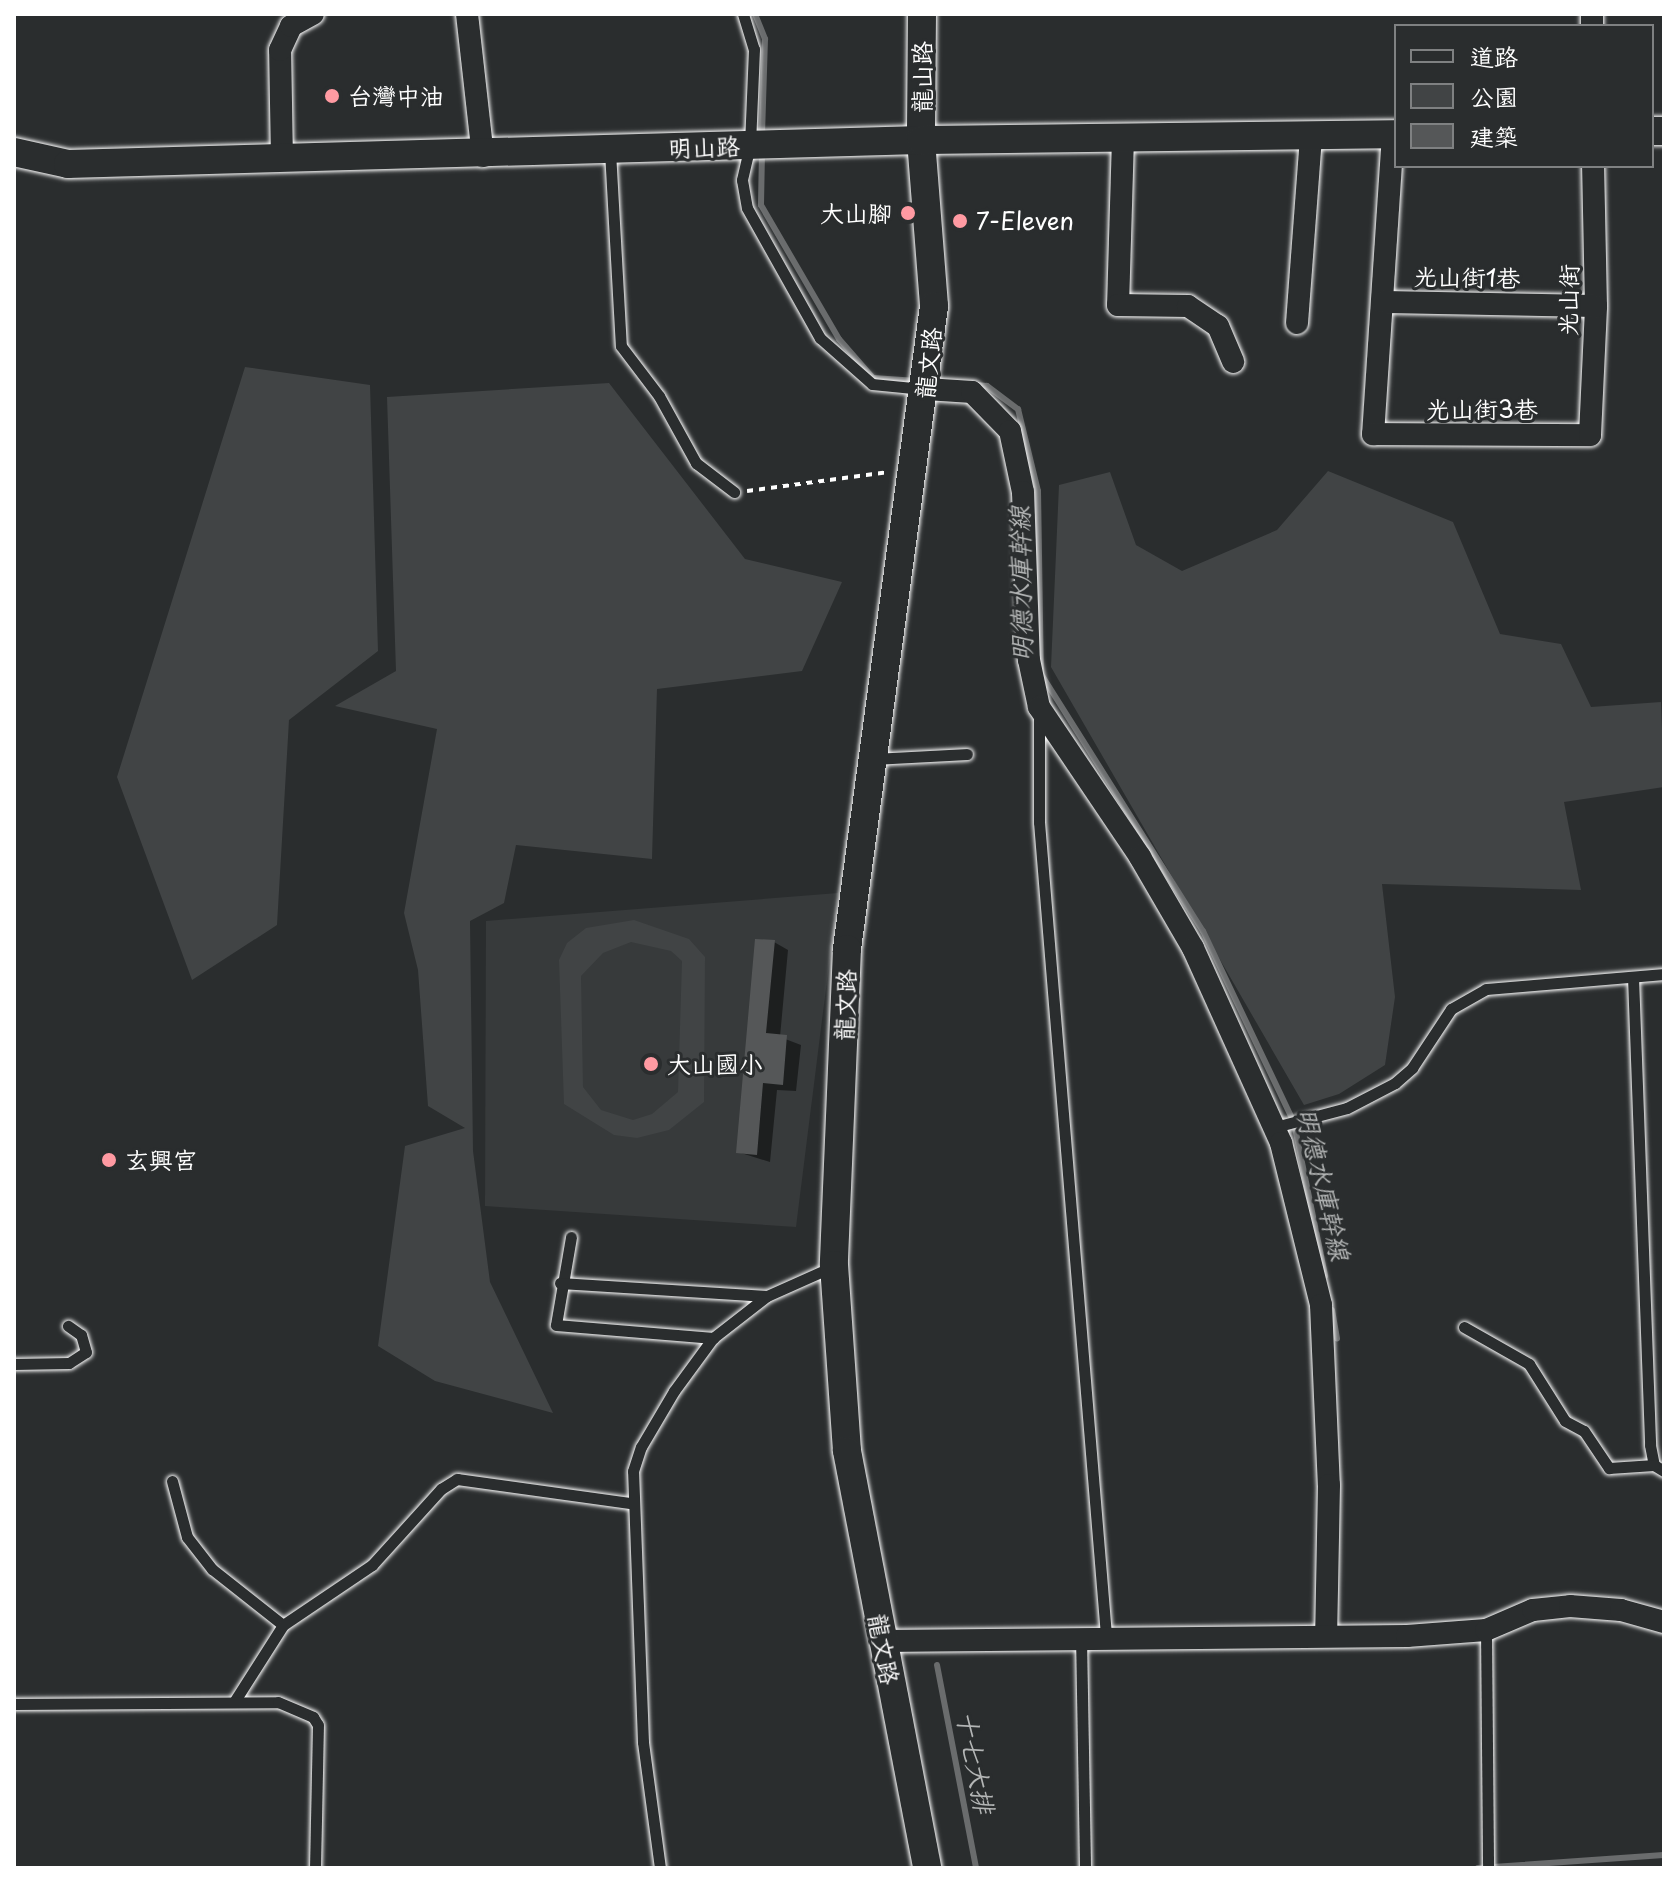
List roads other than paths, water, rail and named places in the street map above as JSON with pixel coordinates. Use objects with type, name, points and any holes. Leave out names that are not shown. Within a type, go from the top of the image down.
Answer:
[{"type":"street","points":[[282,160],[280,50],[291,26],[313,14]]},
{"type":"street","points":[[467,14],[483,156]]},
{"type":"street","name":"龍山路","points":[[921,140],[922,14]]},
{"type":"street","points":[[1384,302],[1394,134]]},
{"type":"street","name":"明山路","points":[[14,152],[68,164],[483,156],[921,140],[1394,134]]},
{"type":"street","points":[[1297,323],[1311,135]]},
{"type":"street","points":[[1123,138],[1118,305],[1188,306],[1218,326],[1233,362]]},
{"type":"street","name":"龍文路","points":[[921,140],[934,306],[915,469],[869,759],[847,949],[834,1265],[847,1451],[927,1868]]},
{"type":"street","name":"光山街","points":[[1590,435],[1596,306],[1593,168]]},
{"type":"street","name":"光山街1巷","points":[[1384,302],[1596,306]]},
{"type":"street","name":"光山街3巷","points":[[1384,302],[1373,434],[1590,435]]},
{"type":"street","points":[[927,383],[972,392],[1010,431],[1023,492],[1029,660],[1039,707],[1193,948],[1279,1126],[1321,1305],[1329,1485],[1326,1636]]},
{"type":"street","points":[[883,1641],[1106,1635],[1326,1636],[1486,1630],[1533,1610],[1570,1606],[1621,1610],[1664,1622]]},
{"type":"lane","points":[[743,14],[754,49],[758,145],[742,180],[747,208],[820,338],[872,384],[927,383]]},
{"type":"lane","points":[[610,151],[621,346],[659,396],[696,463],[734,492]]},
{"type":"lane","points":[[1039,707],[1039,822],[1106,1635]]},
{"type":"lane","points":[[869,759],[967,754]]},
{"type":"lane","points":[[1279,1126],[1347,1108],[1395,1083],[1412,1068],[1451,1009],[1472,995],[1505,984],[1664,974]]},
{"type":"lane","points":[[1464,1327],[1529,1364],[1565,1421],[1584,1431],[1609,1468],[1659,1468],[1633,977]]},
{"type":"lane","points":[[571,1237],[560,1283],[556,1325],[713,1338]]},
{"type":"lane","points":[[660,1868],[643,1742],[631,1503],[641,1447],[713,1338],[767,1296],[834,1265]]},
{"type":"lane","points":[[560,1283],[767,1296]]},
{"type":"lane","points":[[14,1364],[69,1363],[86,1352],[81,1335],[68,1326]]},
{"type":"lane","points":[[234,1702],[283,1625],[372,1565],[441,1489],[457,1479],[631,1503]]},
{"type":"lane","points":[[172,1481],[187,1537],[212,1569],[283,1625]]},
{"type":"lane","points":[[1486,1630],[1488,1863]]},
{"type":"lane","points":[[1081,1636],[1085,1868]]},
{"type":"lane","points":[[14,1704],[278,1702],[313,1717],[318,1725],[315,1868]]},
{"type":"waterway","name":"明德水庫幹線","points":[[755,14],[765,39],[762,136]]},
{"type":"waterway","name":"明德水庫幹線","points":[[762,152],[761,205],[839,339],[873,378],[917,381]]},
{"type":"waterway","name":"明德水庫幹線","points":[[976,385],[987,386],[1018,409],[1038,491],[1041,674],[1203,931],[1294,1123],[1325,1276]]},
{"type":"waterway","name":"明德水庫幹線","points":[[1332,1310],[1337,1339]]},
{"type":"waterway","name":"十七大排","points":[[937,1665],[976,1868]]},
{"type":"waterway","name":"十七大排","points":[[1478,1868],[1664,1855]]},
{"type":"place","name":"台灣中油","points":[[332,96]]},
{"type":"place","name":"大山腳","points":[[908,213]]},
{"type":"place","name":"7-Eleven","points":[[960,221]]},
{"type":"place","name":"大山國小","points":[[651,1064]]},
{"type":"place","name":"玄興宮","points":[[109,1160]]}]
